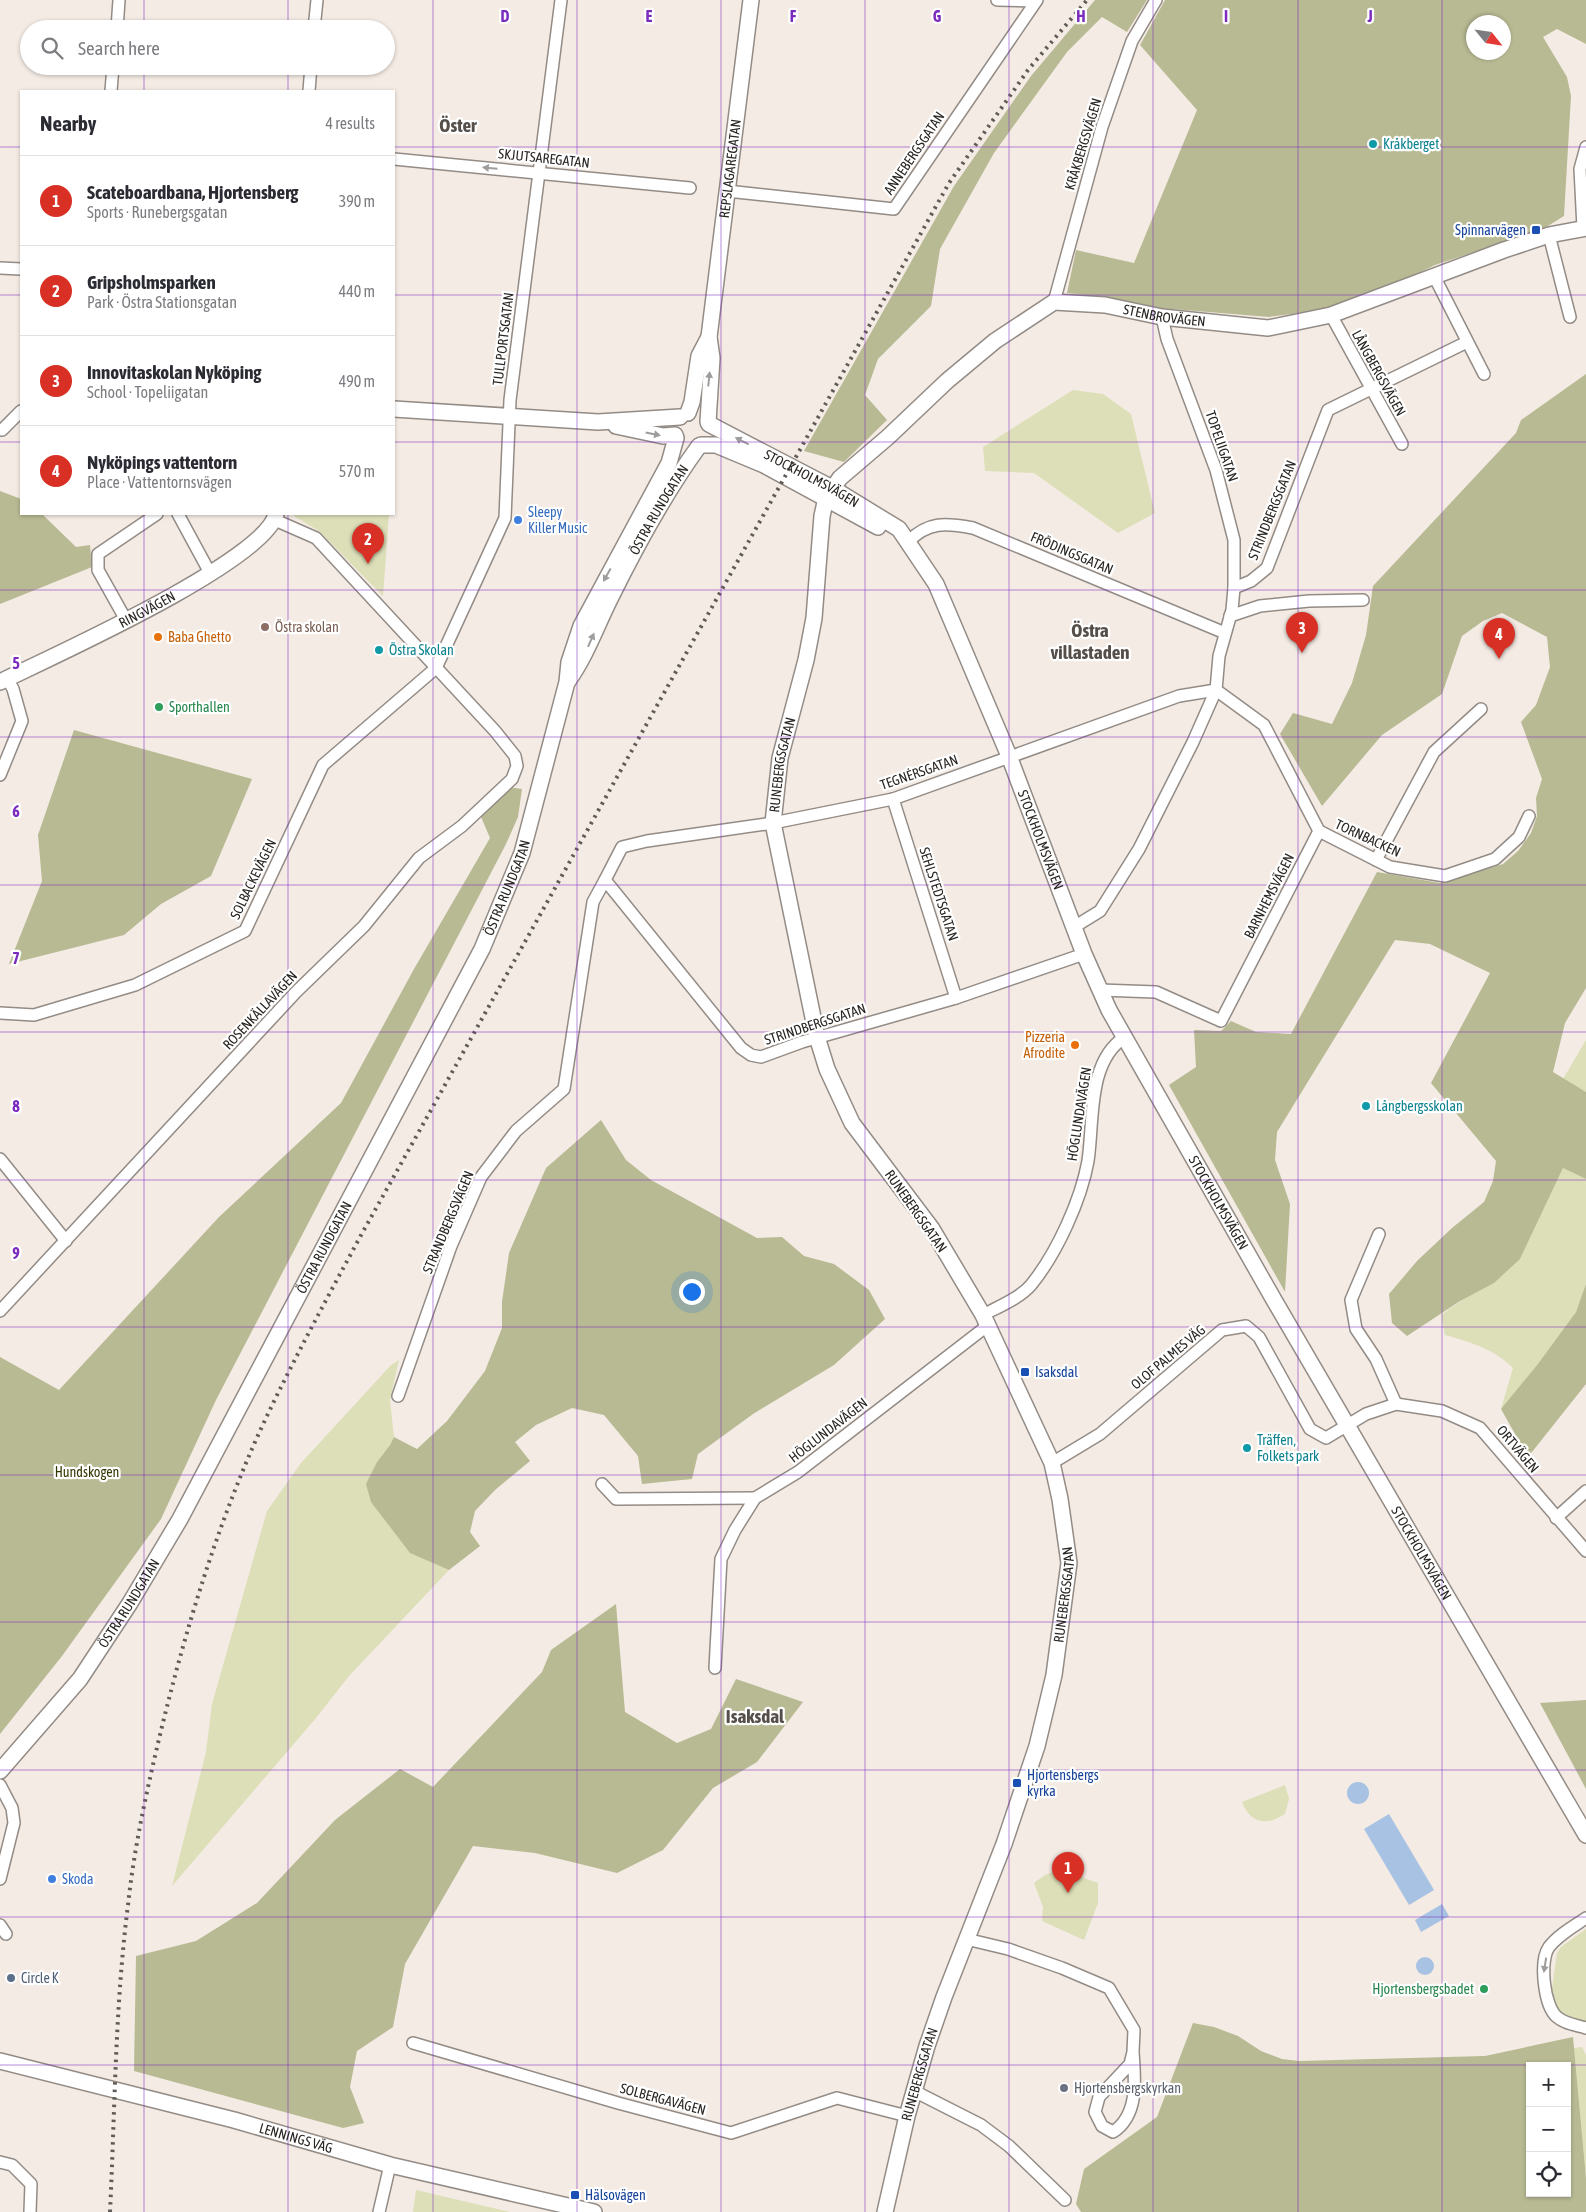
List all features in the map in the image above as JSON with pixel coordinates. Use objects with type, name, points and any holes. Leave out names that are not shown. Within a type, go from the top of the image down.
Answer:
[{"type":"street","points":[[117,20],[119,0]]},
{"type":"street","points":[[315,20],[317,0]]},
{"type":"street","name":"TULLPORTSGATAN","points":[[436,668],[505,518],[510,415],[538,172],[562,0]]},
{"type":"street","name":"REPSLAGAREGATAN","points":[[708,423],[712,358],[709,337],[751,0]]},
{"type":"street","points":[[997,0],[1036,0]]},
{"type":"street","name":"ANNEBERGSGATAN","points":[[727,191],[894,209],[1036,0]]},
{"type":"street","name":"KRÅKBERGSVÄGEN","points":[[1054,302],[1102,127],[1132,41],[1156,0]]},
{"type":"street","points":[[111,90],[112,75]]},
{"type":"street","points":[[309,90],[310,75]]},
{"type":"street","points":[[1585,228],[1583,167],[1586,147]]},
{"type":"street","name":"SKJUTSAREGATAN","points":[[395,159],[690,188]]},
{"type":"street","name":"STENBROVÄGEN","points":[[1054,302],[1106,306],[1162,317],[1268,328],[1331,315],[1549,235],[1585,228]]},
{"type":"street","points":[[1549,235],[1570,317]]},
{"type":"street","points":[[0,268],[20,269]]},
{"type":"street","points":[[1434,276],[1484,374]]},
{"type":"street","points":[[829,493],[840,478],[888,437],[947,381],[995,341],[1054,302]]},
{"type":"street","name":"LÅNGBERGSVÄGEN","points":[[1331,315],[1402,444]]},
{"type":"street","name":"TOPELIIGATAN","points":[[1162,317],[1167,339],[1216,470],[1234,540],[1234,588]]},
{"type":"street","name":"REPSLAGAREGATAN","points":[[684,415],[692,402],[699,356],[709,337]]},
{"type":"street","name":"STRINDBERGSGATAN","points":[[1234,588],[1251,581],[1267,568],[1328,410],[1467,342]]},
{"type":"street","points":[[395,410],[510,415],[598,422],[675,437],[684,446],[700,446],[708,438],[708,423],[700,414],[598,422]]},
{"type":"street","points":[[2,430],[20,412]]},
{"type":"street","points":[[675,437],[675,425],[684,415]]},
{"type":"street","name":"STOCKHOLMSVÄGEN","points":[[708,423],[829,493],[895,538],[908,542],[936,584],[1009,756],[1084,954],[1124,1037],[1586,1835]]},
{"type":"street","name":"ÖSTRA RUNDGATAN","points":[[0,1771],[80,1679],[130,1603],[180,1518],[482,949],[522,853],[568,682],[568,662],[581,626],[669,463],[675,437]]},
{"type":"street","name":"STOCKHOLMSVÄGEN","points":[[700,446],[716,445],[829,493]]},
{"type":"street","name":"ÖSTRA RUNDGATAN","points":[[568,682],[580,664],[610,598],[658,506],[700,446]]},
{"type":"street","name":"RUNEBERGSGATAN","points":[[829,493],[822,516],[814,618],[806,660],[780,758],[773,823],[817,1037],[827,1069],[852,1123],[932,1229],[985,1321],[1052,1463],[1060,1499],[1069,1563],[1054,1676],[1037,1746],[1018,1806],[944,1997],[907,2116],[885,2212]]},
{"type":"street","points":[[126,620],[98,570],[98,554],[156,515]]},
{"type":"street","points":[[179,515],[210,573]]},
{"type":"street","name":"ROSENKÄLLAVÄGEN","points":[[0,1311],[296,992],[364,926],[419,858],[462,826],[512,779],[517,766],[515,756],[495,731],[316,538],[276,517]]},
{"type":"street","name":"RINGVÄGEN","points":[[3,680],[126,620],[210,573],[257,540],[276,517]]},
{"type":"street","name":"FRÖDINGSGATAN","points":[[908,542],[916,534],[936,524],[973,528],[1225,632]]},
{"type":"street","points":[[1074,928],[1100,911],[1139,849],[1193,742],[1216,690],[1219,656],[1230,616],[1234,588]]},
{"type":"street","points":[[1230,616],[1260,606],[1309,601],[1363,600]]},
{"type":"street","name":"SOLBACKEVÄGEN","points":[[0,1013],[34,1015],[135,985],[245,931],[323,765],[436,668]]},
{"type":"street","points":[[0,775],[22,721],[13,689],[3,680]]},
{"type":"street","points":[[1216,690],[1264,725],[1319,831]]},
{"type":"street","name":"TEGNÉRSGATAN","points":[[605,880],[622,847],[647,841],[773,823],[893,799],[1178,696],[1216,690]]},
{"type":"street","points":[[1376,860],[1434,752],[1481,708]]},
{"type":"street","name":"SEHLSTEDTSGATAN","points":[[893,799],[956,998]]},
{"type":"street","name":"TORNBACKEN","points":[[1319,831],[1390,868],[1445,876],[1495,859],[1518,837],[1529,816]]},
{"type":"street","name":"BARNHEMSVÄGEN","points":[[1100,990],[1156,992],[1221,1021],[1319,831]]},
{"type":"street","name":"STRINDBERGSGATAN","points":[[605,880],[746,1052],[761,1057],[817,1037],[956,998],[1084,954]]},
{"type":"street","name":"STRANDBERGSVÄGEN","points":[[398,1396],[450,1246],[481,1177],[516,1131],[564,1089],[593,902],[605,880]]},
{"type":"street","name":"HÖGLUNDAVÄGEN","points":[[715,1668],[722,1559],[735,1530],[754,1498],[798,1472],[1030,1286],[1068,1227],[1087,1163],[1098,1074],[1106,1054],[1124,1037]]},
{"type":"street","points":[[0,1159],[66,1241]]},
{"type":"street","points":[[1379,1234],[1351,1300],[1356,1329],[1376,1359],[1396,1404]]},
{"type":"street","name":"OLOF PALMES VÄG","points":[[1052,1463],[1100,1434],[1222,1330],[1246,1326],[1259,1337],[1310,1429],[1326,1438],[1348,1426]]},
{"type":"street","name":"ORTVÄGEN","points":[[1348,1426],[1366,1414],[1396,1404],[1442,1411],[1480,1428],[1556,1518],[1586,1550]]},
{"type":"street","points":[[602,1484],[616,1499],[754,1498]]},
{"type":"street","points":[[1556,1518],[1586,1491]]},
{"type":"street","points":[[0,1785],[12,1808],[14,1823],[0,1879]]},
{"type":"street","points":[[1586,1918],[1570,1928],[1548,1948],[1543,1970],[1545,1994],[1555,2016],[1568,2024],[1586,2028]]},
{"type":"street","points":[[966,1939],[1017,1952],[1109,1988],[1134,2030],[1135,2082],[1132,2106],[1123,2126],[1113,2132],[1102,2126],[1095,2112],[1099,2097],[1130,2064],[1133,2052]]},
{"type":"street","name":"SOLBERGAVÄGEN","points":[[413,2043],[618,2103],[731,2133],[837,2098],[907,2116]]},
{"type":"street","name":"LENNINGS VÄG","points":[[0,2062],[234,2120],[390,2165],[594,2212]]},
{"type":"street","points":[[914,2091],[982,2125],[1009,2146],[1065,2200]]},
{"type":"street","points":[[0,2162],[12,2165],[31,2184],[30,2212]]},
{"type":"street","points":[[379,2212],[390,2165]]},
{"type":"green space","points":[[1095,0],[1147,0],[1127,32],[1102,17],[1067,52],[994,153],[940,249],[931,306],[878,359],[865,395],[887,420],[844,462],[804,451],[954,186],[1031,76]]},
{"type":"green space","points":[[1165,0],[1586,0],[1586,44],[1557,29],[1543,37],[1567,77],[1571,96],[1564,216],[1543,229],[1435,265],[1383,290],[1324,310],[1269,317],[1160,308],[1109,298],[1067,293],[1076,250],[1134,263],[1197,110],[1140,45]]},
{"type":"green space","points":[[1586,374],[1586,988],[1565,1023],[1553,1072],[1586,1092],[1586,1179],[1563,1168],[1520,1259],[1494,1283],[1460,1301],[1407,1336],[1392,1323],[1389,1294],[1417,1261],[1452,1228],[1484,1202],[1493,1181],[1496,1161],[1431,1083],[1490,973],[1430,944],[1395,940],[1277,1132],[1275,1160],[1290,1204],[1285,1292],[1169,1085],[1196,1067],[1194,1030],[1221,1031],[1231,1021],[1256,1032],[1291,1034],[1377,872],[1440,883],[1503,864],[1518,851],[1531,833],[1537,816],[1536,798],[1542,779],[1521,722],[1536,705],[1550,667],[1547,637],[1502,613],[1483,621],[1462,636],[1442,694],[1382,735],[1322,806],[1280,734],[1293,713],[1332,724],[1352,683],[1366,635],[1373,586],[1516,433],[1521,420]]},
{"type":"green space","points":[[1073,390],[1103,394],[1131,414],[1155,513],[1118,533],[1034,473],[985,471],[983,447]]},
{"type":"green space","points":[[0,491],[20,499],[20,515],[43,515],[76,547],[90,545],[92,567],[0,604]]},
{"type":"green space","points":[[389,515],[383,596],[319,531],[294,516]]},
{"type":"green space","points":[[74,730],[252,779],[211,876],[161,904],[124,935],[9,964],[42,881],[38,835]]},
{"type":"green space","name":"Hundskogen","points":[[502,786],[522,789],[518,817],[506,844],[216,1400],[161,1519],[62,1656],[0,1734],[0,1357],[59,1390],[219,1217],[341,1103],[414,969],[490,838],[479,812]]},
{"type":"green space","points":[[1586,1040],[1586,1092],[1563,1079]]},
{"type":"green space","points":[[601,1120],[626,1160],[651,1180],[757,1238],[782,1237],[804,1256],[834,1264],[869,1290],[885,1319],[834,1365],[753,1414],[698,1454],[692,1479],[642,1484],[638,1456],[604,1415],[572,1408],[536,1425],[515,1442],[530,1461],[495,1490],[475,1511],[470,1532],[480,1546],[449,1570],[410,1553],[371,1502],[366,1484],[377,1462],[394,1437],[417,1449],[447,1421],[485,1371],[502,1328],[502,1302],[509,1253],[546,1168]]},
{"type":"green space","points":[[1563,1168],[1586,1179],[1586,1283],[1582,1298],[1564,1331],[1501,1409],[1513,1368],[1490,1351],[1445,1335],[1441,1315],[1520,1259]]},
{"type":"green space","points":[[1586,1284],[1586,1384],[1528,1457],[1501,1409],[1538,1364],[1576,1312]]},
{"type":"green space","points":[[399,1360],[390,1400],[394,1437],[377,1462],[410,1552],[449,1570],[349,1676],[316,1718],[172,1886],[206,1752],[212,1704],[267,1511],[301,1463],[391,1365]]},
{"type":"green space","points":[[616,1604],[625,1712],[677,1743],[711,1729],[736,1679],[803,1702],[757,1762],[713,1788],[663,1850],[617,1873],[535,1853],[473,1846],[405,1964],[393,2027],[357,2051],[350,2087],[364,2123],[343,2128],[134,2071],[136,1956],[196,1941],[257,1903],[335,1820],[400,1769],[433,1787],[542,1672],[551,1650]]},
{"type":"green space","points":[[1586,1700],[1586,1789],[1540,1703]]},
{"type":"green space","points":[[1285,1785],[1289,1799],[1285,1814],[1278,1818],[1265,1821],[1255,1819],[1250,1815],[1242,1802]]},
{"type":"green space","points":[[1069,1865],[1081,1877],[1098,1883],[1098,1903],[1084,1940],[1042,1921],[1043,1907],[1034,1883],[1045,1875]]},
{"type":"green space","points":[[1586,1929],[1586,2026],[1581,2029],[1558,2012],[1552,1988],[1557,1953],[1561,1947]]},
{"type":"green space","points":[[1193,2023],[1214,2027],[1238,2036],[1261,2051],[1282,2059],[1299,2061],[1485,2056],[1573,2037],[1586,2178],[1586,2212],[1081,2212],[1076,2204],[1084,2169],[1157,2117]]},
{"type":"green space","points":[[1582,2047],[1586,2055],[1586,2178],[1574,2048]]},
{"type":"green space","points":[[416,2190],[510,2212],[413,2212]]},
{"type":"water","points":[[1358,1782],[1366,1785],[1369,1793],[1366,1801],[1358,1804],[1350,1801],[1347,1793],[1350,1785]]},
{"type":"water","points":[[1389,1814],[1434,1890],[1409,1905],[1364,1829]]},
{"type":"water","points":[[1442,1904],[1449,1916],[1421,1932],[1415,1920]]},
{"type":"water","points":[[1421,1957],[1429,1957],[1434,1962],[1432,1973],[1421,1975],[1416,1970],[1416,1962]]},
{"type":"railway","points":[[110,2212],[120,1982],[131,1884],[141,1822],[159,1739],[190,1622],[228,1508],[259,1433],[295,1359],[360,1237],[949,183],[1028,70],[1087,0]]},
{"type":"place","name":"Kråkberget","points":[[1373,144]]},
{"type":"place","name":"Spinnarvägen","points":[[1536,230]]},
{"type":"place","name":"Sleepy Killer Music","points":[[518,520]]},
{"type":"place","name":"Gripsholmsparken","points":[[368,564]]},
{"type":"place","name":"Östra skolan","points":[[265,627]]},
{"type":"place","name":"Baba Ghetto","points":[[158,637]]},
{"type":"place","name":"Östra Skolan","points":[[379,650]]},
{"type":"place","name":"Innovitaskolan Nyköping","points":[[1302,653]]},
{"type":"place","name":"Nyköpings vattentorn","points":[[1499,659]]},
{"type":"place","name":"Sporthallen","points":[[159,707]]},
{"type":"place","name":"Pizzeria Afrodite","points":[[1075,1045]]},
{"type":"place","name":"Långbergsskolan","points":[[1366,1106]]},
{"type":"place","name":"Isaksdal","points":[[1025,1372]]},
{"type":"place","name":"Träffen, Folkets park","points":[[1247,1448]]},
{"type":"place","name":"Hjortensbergs kyrka","points":[[1017,1783]]},
{"type":"place","name":"Skoda","points":[[52,1879]]},
{"type":"place","name":"Scateboardbana, Hjortensberg","points":[[1068,1893]]},
{"type":"place","name":"Circle K","points":[[11,1978]]},
{"type":"place","name":"Hjortensbergsbadet","points":[[1484,1989]]},
{"type":"place","name":"Hjortensbergskyrkan","points":[[1064,2088]]},
{"type":"place","name":"Hälsovägen","points":[[575,2195]]},
{"type":"district","name":"Öster","points":[[458,125]]},
{"type":"district","name":"Östra villastaden","points":[[1090,641]]},
{"type":"district","name":"Isaksdal","points":[[755,1716]]}]
